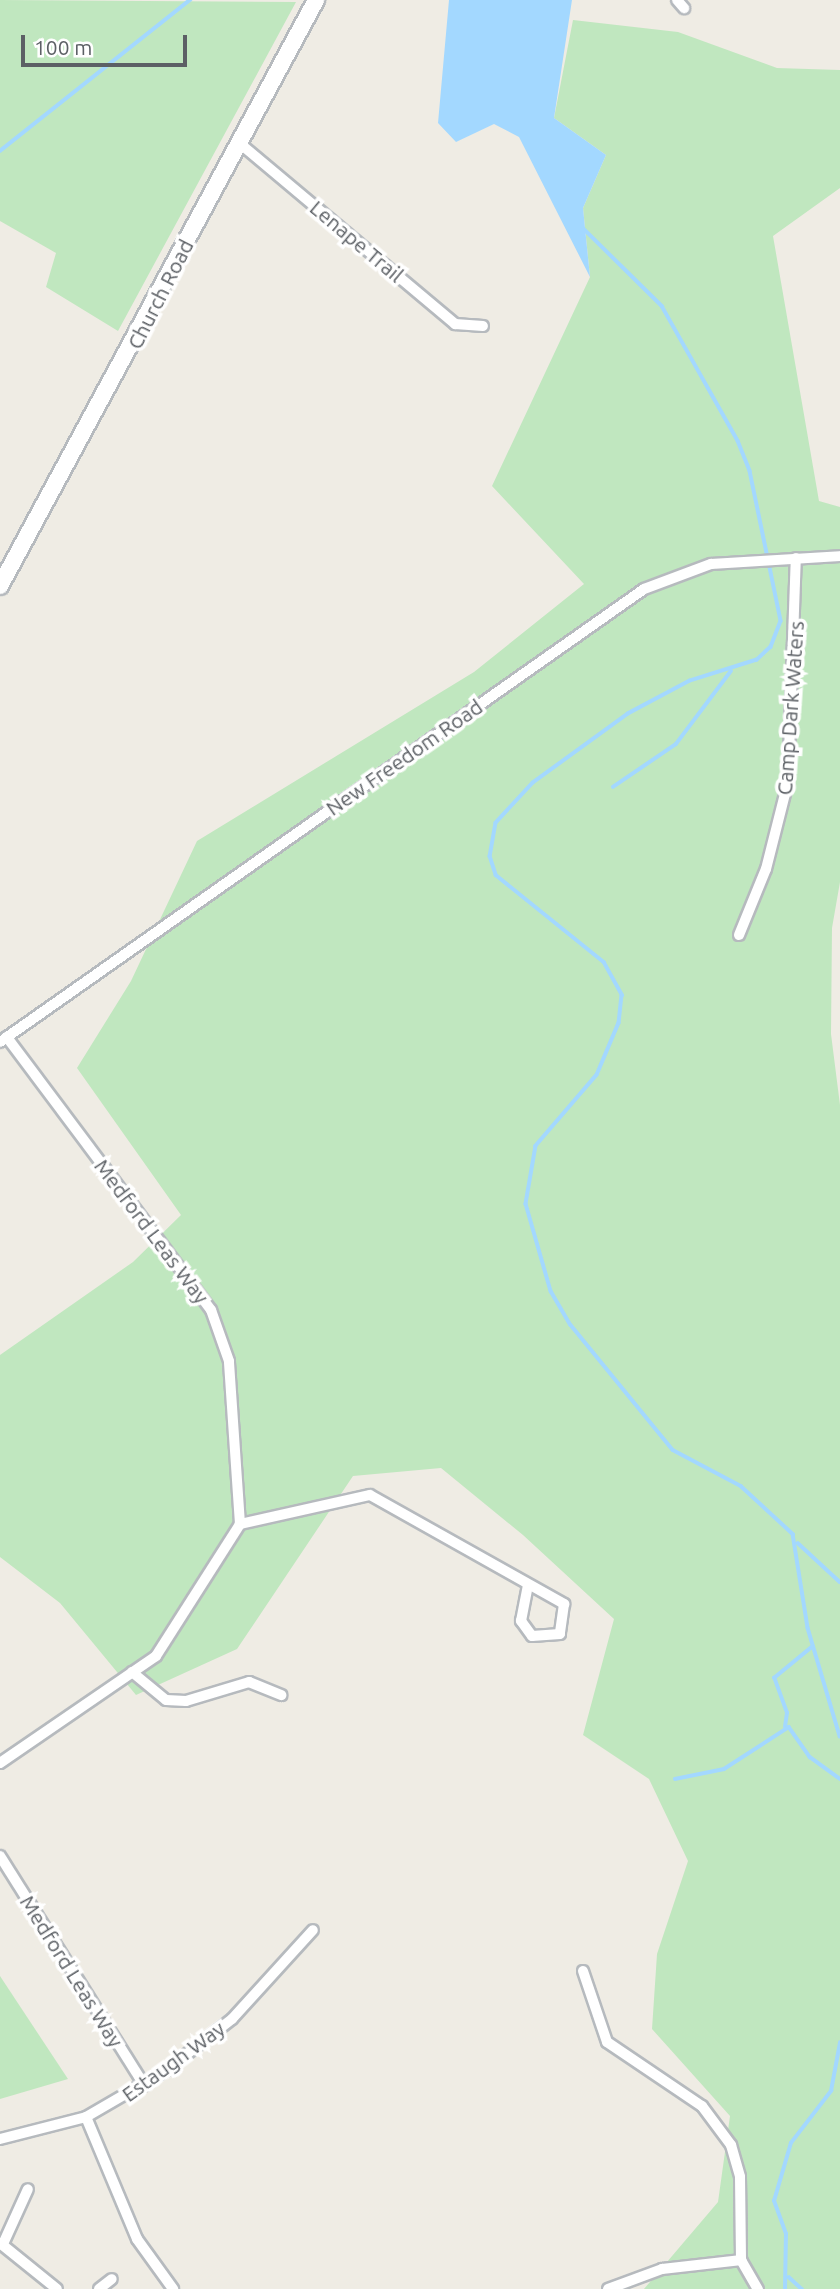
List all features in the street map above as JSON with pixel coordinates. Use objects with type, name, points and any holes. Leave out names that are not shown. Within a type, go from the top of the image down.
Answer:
[{"type":"main road","name":"Church Road","points":[[0,586],[152,310],[237,141],[316,0]]},
{"type":"street","name":"Lenape Trail","points":[[237,141],[455,324],[483,326]]},
{"type":"street","name":"New Freedom Road","points":[[3,1040],[624,602],[686,569],[742,562],[840,556]]},
{"type":"street","name":"Camp Dark Waters","points":[[739,935],[766,869],[788,782],[790,559]]},
{"type":"street","name":"Medford Leas Way","points":[[3,1040],[211,1310],[229,1361],[240,1524]]},
{"type":"street","points":[[0,1763],[164,1649],[240,1524],[370,1495],[564,1604],[560,1634],[532,1636],[520,1621],[528,1586]]},
{"type":"street","points":[[132,1672],[166,1700],[186,1701],[248,1682],[282,1695]]},
{"type":"street","name":"Medford Leas Way","points":[[0,1856],[144,2085]]},
{"type":"street","name":"Estaugh Way","points":[[0,2139],[86,2117],[144,2085],[232,2019],[313,1930]]},
{"type":"street","points":[[583,1971],[607,2042],[702,2106],[731,2145],[740,2177],[741,2260],[758,2289]]},
{"type":"street","points":[[86,2117],[137,2239],[173,2289]]},
{"type":"street","points":[[28,2189],[1,2244],[57,2289]]},
{"type":"street","points":[[608,2289],[662,2269],[741,2260]]},
{"type":"street","points":[[99,2289],[112,2279]]},
{"type":"green space","points":[[0,0],[296,2],[118,331],[46,287],[56,253],[0,221]]},
{"type":"green space","points":[[573,20],[678,32],[777,68],[840,70],[840,188],[773,236],[819,501],[840,507],[840,882],[832,928],[831,1034],[840,1105],[840,2289],[644,2289],[718,2202],[730,2116],[652,2029],[657,1954],[688,1861],[649,1779],[583,1735],[614,1619],[523,1535],[441,1468],[353,1476],[237,1649],[136,1695],[60,1603],[0,1557],[0,1355],[133,1262],[181,1215],[77,1068],[131,981],[197,841],[474,672],[584,584],[492,486],[590,277],[583,208],[606,155],[554,118]]},
{"type":"green space","points":[[0,1976],[68,2079],[0,2099]]},
{"type":"water","points":[[449,0],[572,0],[554,118],[606,155],[583,208],[590,277],[519,137],[494,124],[456,142],[438,123]]},
{"type":"waterway","points":[[0,151],[190,0]]},
{"type":"waterway","points":[[584,229],[662,306],[738,441],[750,471],[781,621],[771,647],[757,660],[690,681],[628,714],[533,783],[496,823],[490,856],[496,875],[604,962],[622,995],[619,1023],[597,1075],[536,1146],[526,1204],[551,1291],[571,1325],[673,1450],[741,1486],[793,1534],[808,1628],[840,1736]]},
{"type":"waterway","points":[[613,787],[676,744],[731,671]]},
{"type":"waterway","points":[[798,1543],[840,1582]]},
{"type":"waterway","points":[[785,1727],[787,1713],[774,1678],[813,1646]]},
{"type":"waterway","points":[[675,1779],[724,1769],[789,1727],[810,1757],[840,1779]]},
{"type":"waterway","points":[[785,2289],[786,2234],[774,2201],[791,2143],[831,2091],[840,2043]]},
{"type":"waterway","points":[[789,2277],[802,2289]]}]
